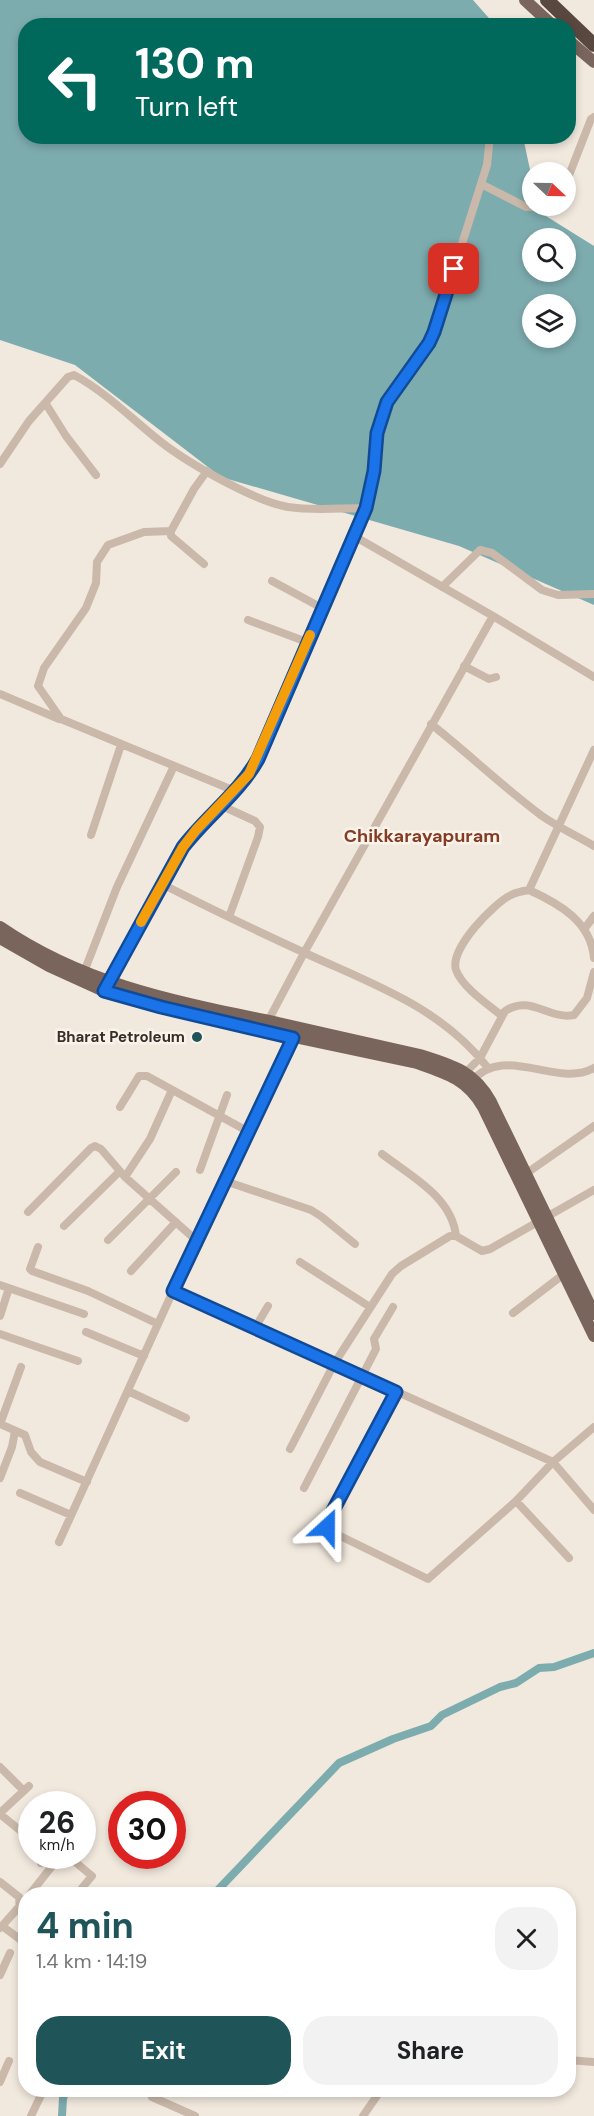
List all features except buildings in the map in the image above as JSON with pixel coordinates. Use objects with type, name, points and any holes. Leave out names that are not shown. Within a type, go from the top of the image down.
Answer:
[{"type":"highway","points":[[547,0],[566,18]]},
{"type":"highway","points":[[576,28],[594,45]]},
{"type":"main road","points":[[525,0],[544,18]]},
{"type":"main road","points":[[576,46],[594,62]]},
{"type":"main road","points":[[0,927],[106,986],[268,1021],[295,1033]]},
{"type":"main road","points":[[0,938],[49,966],[161,1007],[420,1055],[448,1064],[466,1079],[484,1089],[543,1219],[594,1314]]},
{"type":"main road","points":[[543,1219],[564,1274],[594,1336]]},
{"type":"street","points":[[574,162],[591,119],[594,117]]},
{"type":"street","points":[[106,986],[183,847],[196,830],[235,791],[258,759],[366,508],[374,471],[377,433],[387,402],[429,343],[434,332],[487,165],[489,144]]},
{"type":"street","points":[[481,184],[522,205]]},
{"type":"street","points":[[0,464],[29,421],[68,377],[74,375],[173,451],[260,498],[302,508],[366,508]]},
{"type":"street","points":[[46,404],[66,436],[96,475]]},
{"type":"street","points":[[204,564],[171,536],[171,531],[194,489],[207,471]]},
{"type":"street","points":[[61,719],[38,686],[44,668],[86,608],[96,583],[97,562],[108,545],[144,532],[171,531]]},
{"type":"street","points":[[354,536],[594,677]]},
{"type":"street","points":[[442,587],[480,550],[492,553],[542,590],[550,593],[594,594]]},
{"type":"street","points":[[272,580],[322,608]]},
{"type":"street","points":[[268,1021],[493,616]]},
{"type":"street","points":[[248,620],[307,642]]},
{"type":"street","points":[[464,666],[489,679],[496,677]]},
{"type":"street","points":[[0,694],[235,791]]},
{"type":"street","points":[[431,724],[544,818],[594,846]]},
{"type":"street","points":[[91,835],[121,745]]},
{"type":"street","points":[[529,890],[594,750]]},
{"type":"street","points":[[84,972],[117,887],[174,766]]},
{"type":"street","points":[[220,805],[255,821],[260,827],[229,917]]},
{"type":"street","points":[[162,884],[413,1003],[448,1027],[488,1068]]},
{"type":"street","points":[[501,1015],[483,1001],[461,978],[456,970],[456,955],[480,922],[511,895],[529,890],[555,903],[585,928],[594,958]]},
{"type":"street","points":[[585,928],[594,916]]},
{"type":"street","points":[[466,1079],[480,1058],[501,1015],[512,1006],[527,1005],[561,1016],[574,1015],[587,998],[594,972]]},
{"type":"street","points":[[59,1542],[173,1291],[295,1033]]},
{"type":"street","points":[[466,1079],[488,1068],[513,1065],[574,1074],[594,1068]]},
{"type":"street","points":[[120,1107],[139,1076],[147,1076],[249,1132]]},
{"type":"street","points":[[64,1226],[123,1174],[150,1139],[172,1090]]},
{"type":"street","points":[[200,1170],[227,1095]]},
{"type":"street","points":[[522,1176],[594,1126]]},
{"type":"street","points":[[28,1212],[95,1146],[101,1149],[123,1174],[197,1241]]},
{"type":"street","points":[[382,1154],[428,1188],[442,1203],[451,1215],[456,1236]]},
{"type":"street","points":[[108,1240],[176,1172]]},
{"type":"street","points":[[225,1180],[311,1210],[355,1244]]},
{"type":"street","points":[[290,1449],[334,1364],[392,1274],[401,1266],[450,1236],[456,1236],[482,1251],[490,1249],[594,1190]]},
{"type":"street","points":[[131,1271],[176,1222]]},
{"type":"street","points":[[38,1247],[30,1269],[32,1271],[88,1291],[158,1324]]},
{"type":"street","points":[[300,1262],[370,1307]]},
{"type":"street","points":[[513,1313],[564,1274]]},
{"type":"street","points":[[0,1285],[84,1314]]},
{"type":"street","points":[[0,1316],[9,1288]]},
{"type":"street","points":[[173,1291],[553,1462],[594,1510]]},
{"type":"street","points":[[255,1328],[268,1305]]},
{"type":"street","points":[[304,1488],[375,1349],[374,1339],[393,1307]]},
{"type":"street","points":[[86,1332],[144,1356]]},
{"type":"street","points":[[0,1334],[78,1361]]},
{"type":"street","points":[[21,1367],[0,1424],[25,1435],[31,1452],[40,1462],[87,1482]]},
{"type":"street","points":[[128,1390],[186,1418]]},
{"type":"street","points":[[396,1392],[328,1520],[327,1527],[330,1531],[428,1579],[516,1501],[553,1462],[594,1427]]},
{"type":"street","points":[[0,1478],[12,1447],[15,1431]]},
{"type":"street","points":[[20,1493],[71,1515]]},
{"type":"street","points":[[516,1501],[569,1558]]},
{"type":"street","points":[[0,1767],[26,1789],[0,1813],[18,1828]]},
{"type":"street","points":[[36,1887],[50,1869]]},
{"type":"street","points":[[83,1887],[92,1876],[84,1869]]},
{"type":"street","points":[[0,1882],[18,1896]]},
{"type":"street","points":[[18,1907],[1,1927],[18,1938]]},
{"type":"street","points":[[0,1973],[10,1953]]},
{"type":"street","points":[[0,2082],[9,2061]]},
{"type":"street","points":[[576,2061],[594,2062]]},
{"type":"street","points":[[31,2116],[40,2097]]},
{"type":"street","points":[[152,2097],[195,2116]]},
{"type":"street","points":[[363,2116],[376,2097]]},
{"type":"water","points":[[0,0],[473,0],[489,18],[18,18],[18,144],[524,144],[528,162],[522,162],[522,216],[546,216],[565,228],[522,228],[522,282],[576,282],[576,235],[594,246],[594,605],[459,546],[221,477],[75,365],[0,340]]},
{"type":"waterway","points":[[221,1887],[339,1763],[393,1739],[431,1726],[442,1715],[500,1687],[516,1683],[539,1668],[554,1667],[594,1653]]},
{"type":"waterway","points":[[62,2116],[64,2097]]},
{"type":"slow traffic","points":[[141,922],[183,847],[196,830],[241,786],[258,759],[310,635]]},
{"type":"place","name":"Bharat Petroleum","points":[[197,1037]]},
{"type":"district","name":"Chikkarayapuram","points":[[422,836]]},
{"type":"route","points":[[327,1527],[328,1520],[396,1392],[173,1291],[293,1038],[208,1019],[104,991],[183,847],[196,830],[241,786],[258,759],[366,508],[374,471],[377,433],[387,402],[429,343],[454,269]]}]
